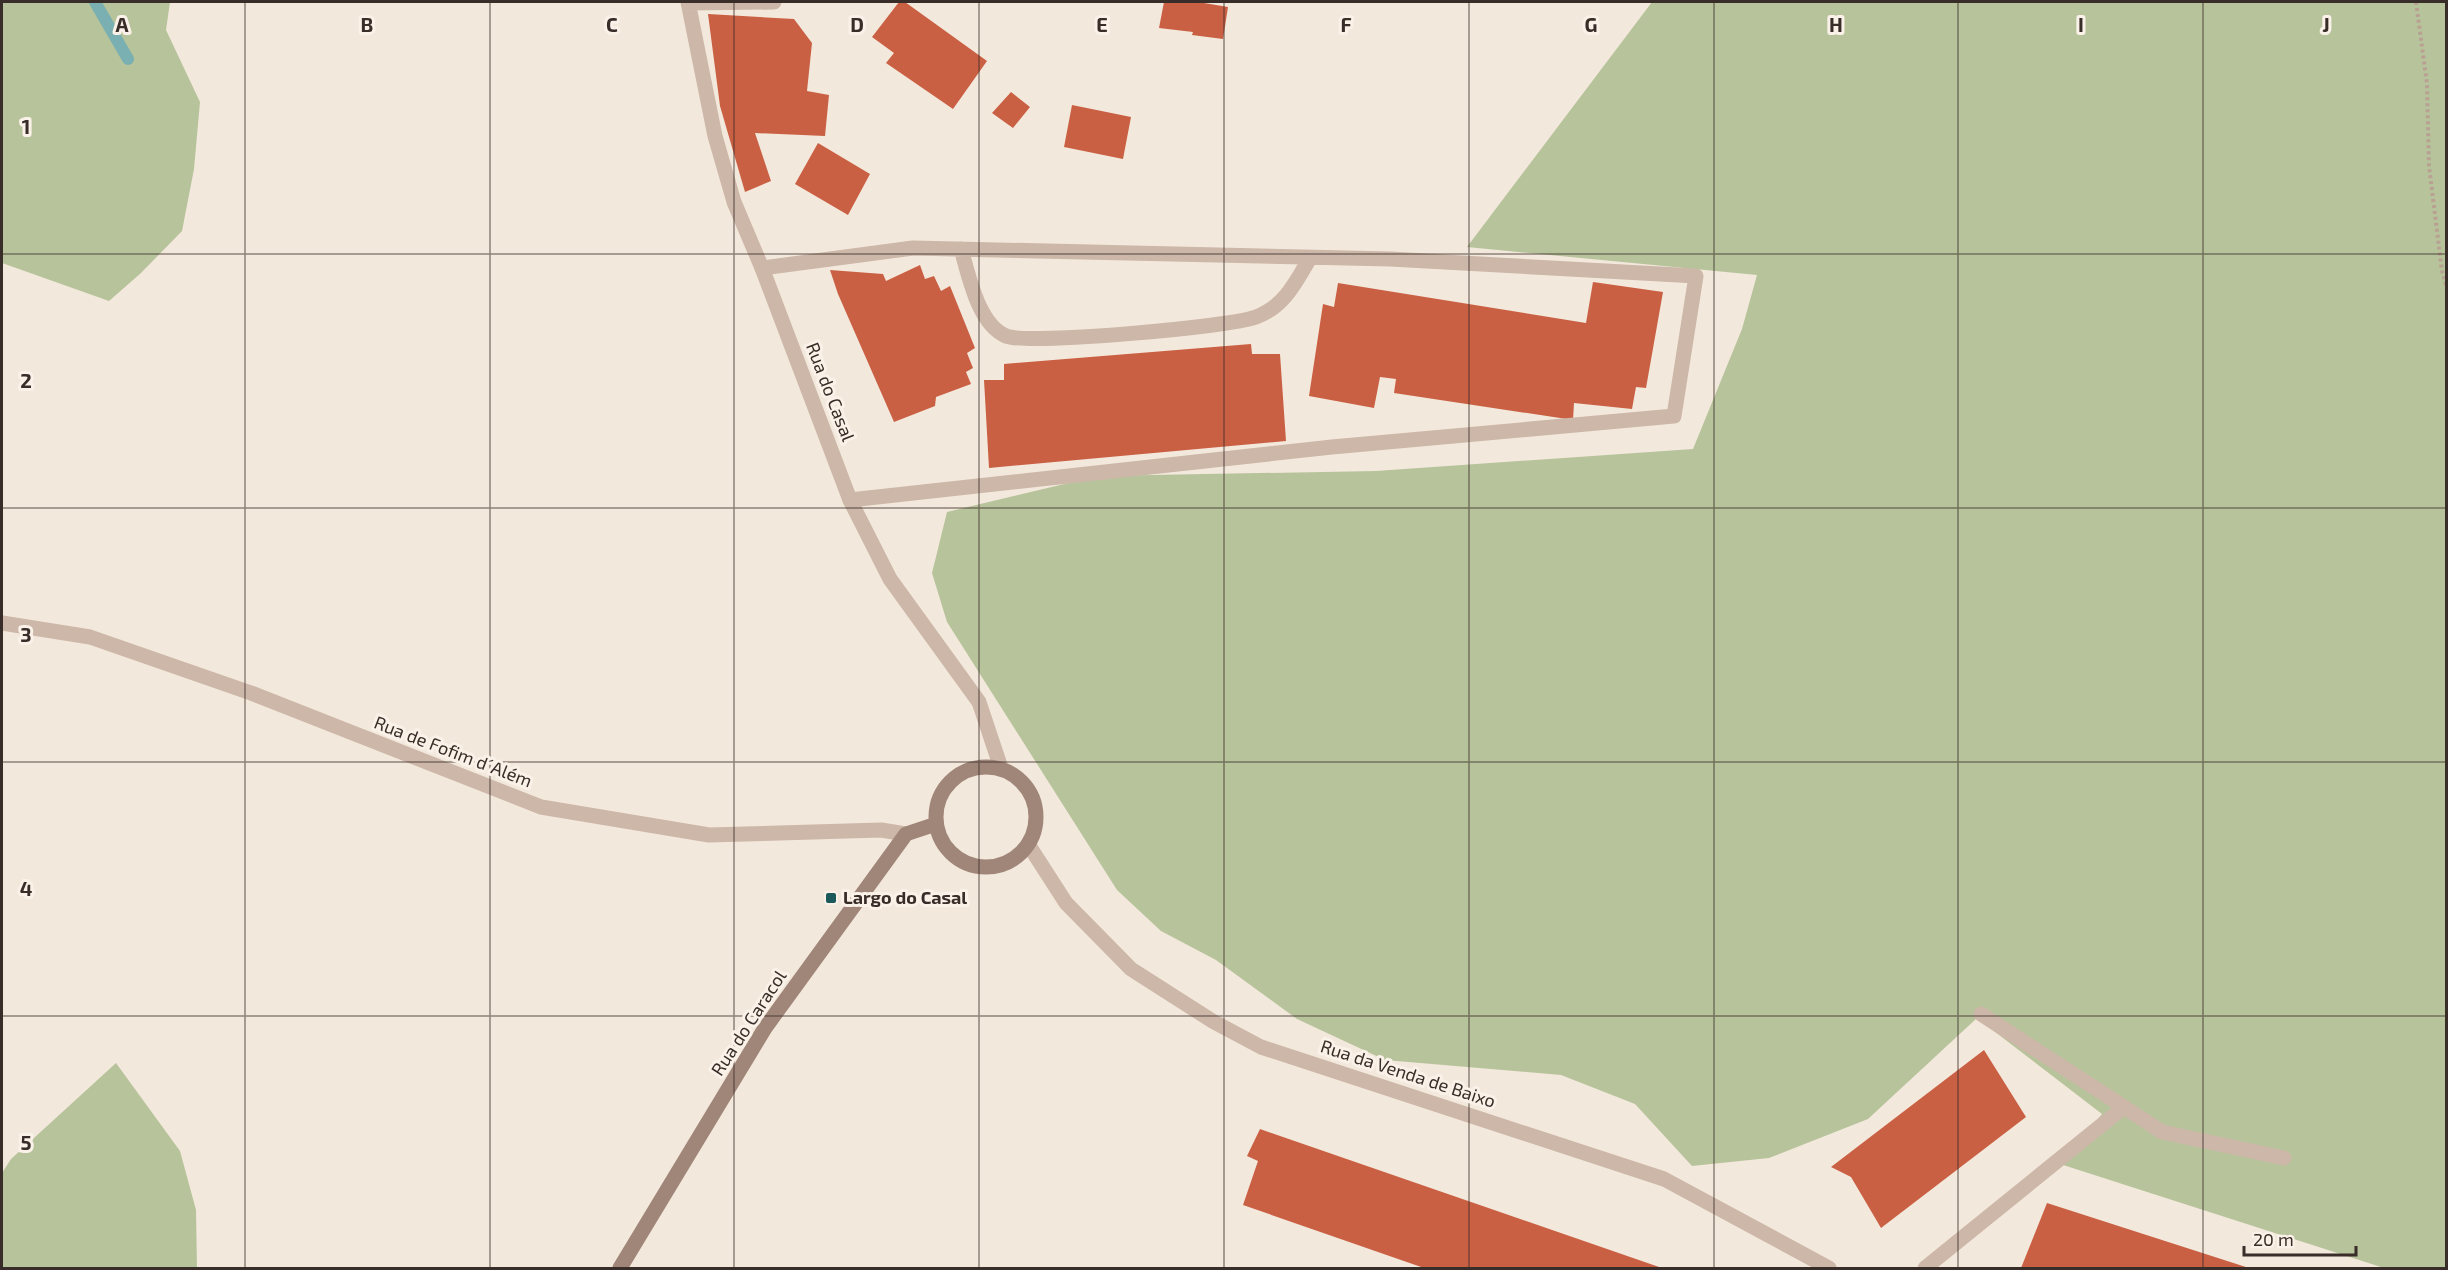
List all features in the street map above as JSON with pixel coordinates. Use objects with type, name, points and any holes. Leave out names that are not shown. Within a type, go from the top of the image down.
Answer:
[{"type":"street","points":[[688,2],[774,2]]},
{"type":"street","name":"Rua do Casal","points":[[688,2],[715,136],[734,202],[762,268],[850,501],[890,579],[979,702],[1001,768]]},
{"type":"street","points":[[762,268],[912,248],[1390,259],[1696,276],[1674,416],[1332,447],[850,501]]},
{"type":"street","points":[[961,249],[981,310],[1005,336],[1018,340],[1201,326],[1256,317],[1275,306],[1291,292],[1310,258]]},
{"type":"street","name":"Rua de Fofim d´Além","points":[[2,623],[90,637],[251,693],[541,807],[709,835],[881,830],[906,834]]},
{"type":"street","points":[[975,767],[1001,768],[1016,777],[1027,788],[1034,801],[1036,822],[1028,844],[1018,855],[1007,862],[990,867],[970,864],[953,855],[940,838],[936,824],[936,808],[944,788],[957,775],[975,767]]},
{"type":"street","points":[[906,834],[936,824]]},
{"type":"street","name":"Rua do Caracol","points":[[620,1269],[765,1028],[906,834]]},
{"type":"street","name":"Rua da Venda de Baixo","points":[[1028,844],[1066,903],[1131,969],[1261,1047],[1664,1179],[1829,1269]]},
{"type":"street","points":[[1981,1014],[2162,1132],[2284,1158]]},
{"type":"street","points":[[1925,1269],[2124,1107]]},
{"type":"path","points":[[2416,2],[2427,84],[2430,166],[2442,271],[2446,285]]},
{"type":"green space","points":[[2,2],[170,2],[166,30],[200,102],[194,169],[182,231],[141,273],[109,301],[2,263]]},
{"type":"green space","points":[[1652,2],[2446,2],[2446,1268],[2384,1268],[2060,1164],[2102,1114],[1977,1018],[1868,1119],[1769,1158],[1692,1166],[1635,1104],[1561,1075],[1385,1060],[1297,1019],[1216,960],[1161,931],[1117,890],[947,622],[932,573],[947,512],[1098,476],[1376,471],[1693,449],[1742,329],[1757,275],[1467,247]]},
{"type":"green space","points":[[116,1063],[180,1151],[196,1210],[197,1268],[2,1268],[2,1173],[11,1159]]},
{"type":"building","points":[[899,2],[905,2],[987,61],[953,109],[886,63],[894,53],[872,37]]},
{"type":"building","points":[[1164,2],[1198,2],[1228,7],[1223,39],[1192,35],[1193,32],[1159,28]]},
{"type":"building","points":[[708,14],[794,19],[812,43],[807,91],[829,95],[825,136],[755,133],[771,181],[745,192],[720,106]]},
{"type":"building","points":[[1011,92],[1030,107],[1013,128],[992,113]]},
{"type":"building","points":[[1072,105],[1131,117],[1123,159],[1064,147]]},
{"type":"building","points":[[818,143],[870,174],[848,215],[795,184]]},
{"type":"building","points":[[920,265],[925,279],[934,276],[941,291],[950,286],[975,348],[967,353],[973,368],[966,372],[971,384],[936,397],[935,406],[894,422],[838,294],[830,270],[883,274],[886,281]]},
{"type":"building","points":[[1593,282],[1663,292],[1646,388],[1636,387],[1632,409],[1574,403],[1573,420],[1394,393],[1396,379],[1380,377],[1374,408],[1309,396],[1323,304],[1334,307],[1338,283],[1586,323]]},
{"type":"building","points":[[1251,344],[1252,354],[1280,354],[1286,441],[989,468],[984,380],[1004,380],[1004,364]]},
{"type":"building","points":[[1984,1050],[2026,1117],[1881,1228],[1851,1177],[1831,1167]]},
{"type":"building","points":[[1260,1129],[1662,1268],[1424,1268],[1243,1205],[1258,1161],[1247,1156]]},
{"type":"building","points":[[2047,1203],[2249,1268],[2021,1268]]},
{"type":"waterway","points":[[95,2],[128,59]]},
{"type":"place","name":"Largo do Casal","points":[[831,898]]}]
